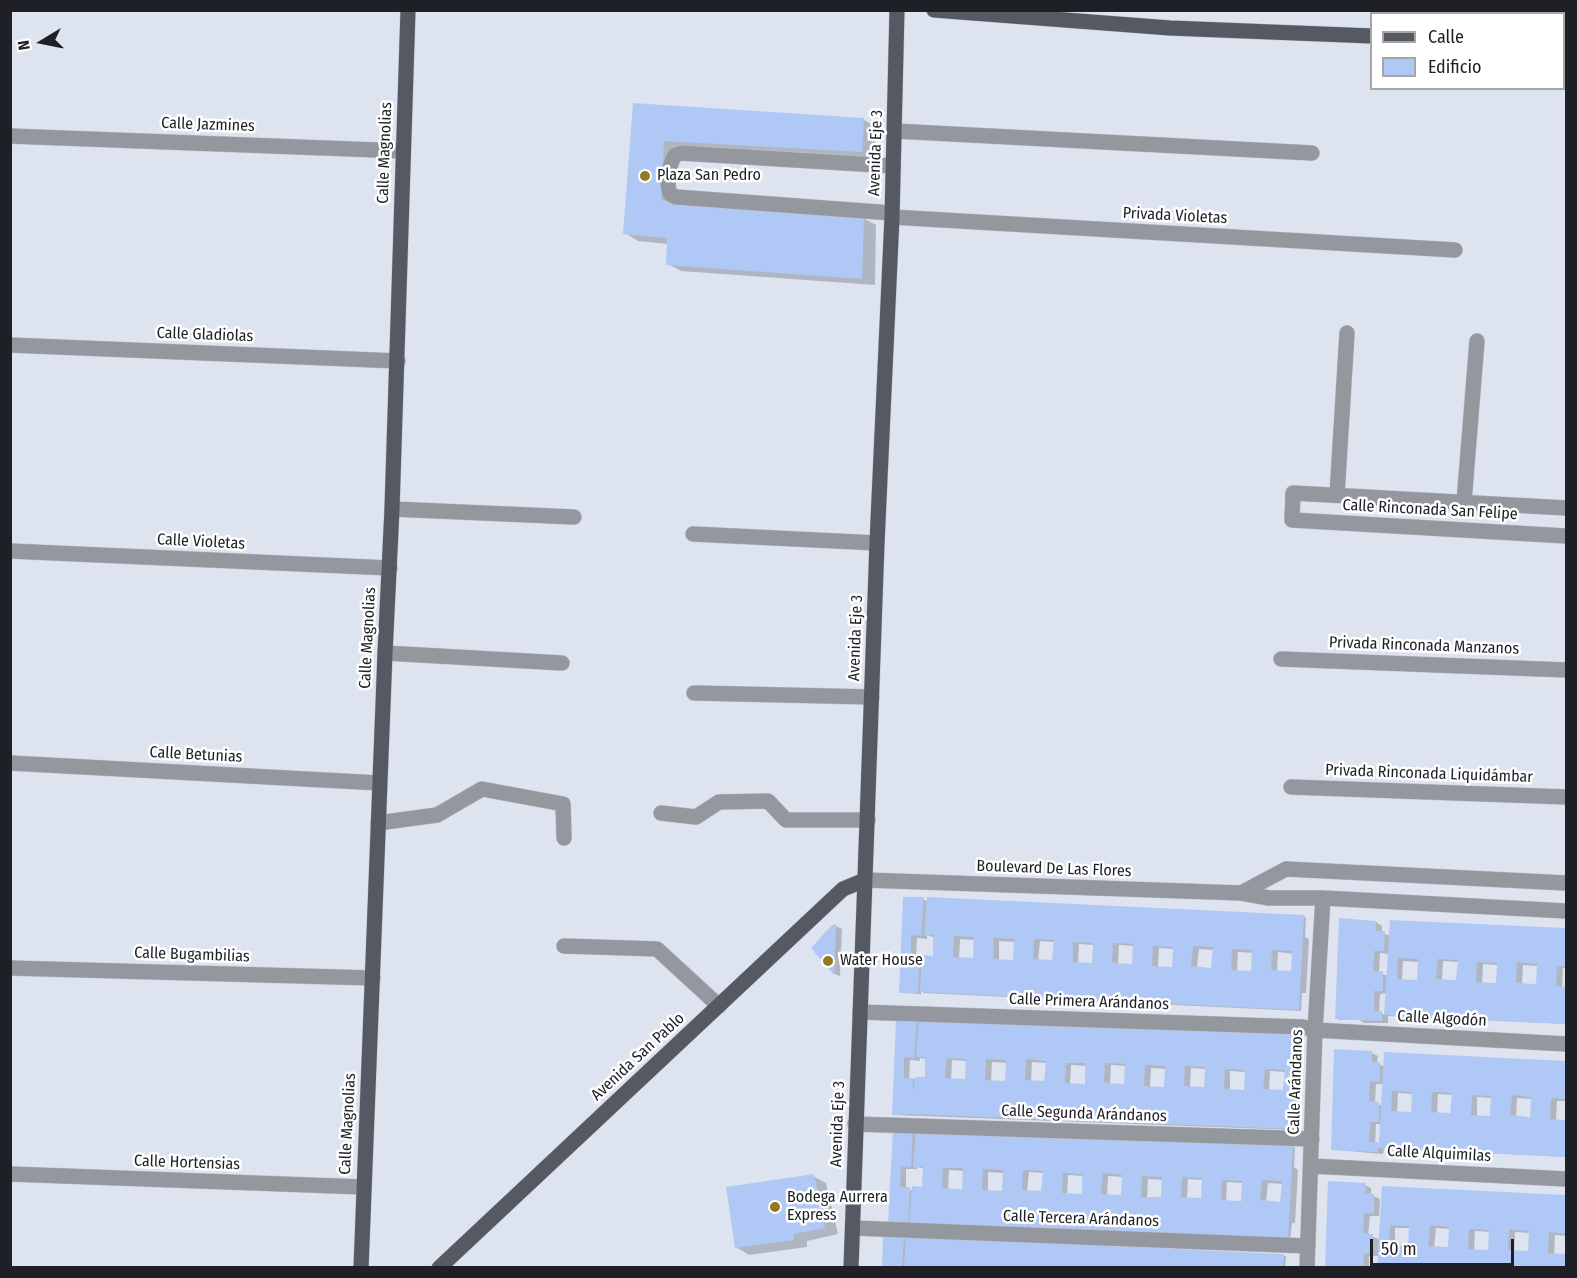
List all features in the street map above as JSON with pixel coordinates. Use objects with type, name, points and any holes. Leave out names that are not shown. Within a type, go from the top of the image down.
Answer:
[{"type":"main road","name":"Calle Magnolias","points":[[361,1268],[398,361],[408,10]]},
{"type":"main road","name":"Avenida Eje 3","points":[[851,1268],[877,543],[892,215],[897,10]]},
{"type":"main road","points":[[934,10],[1170,28],[1370,36]]},
{"type":"main road","points":[[1429,10],[1454,12]]},
{"type":"main road","name":"Avenida San Pablo","points":[[439,1268],[843,889],[865,880]]},
{"type":"street","points":[[895,131],[1312,153]]},
{"type":"street","name":"Calle Jazmines","points":[[10,136],[404,151]]},
{"type":"street","name":"Privada Violetas","points":[[893,166],[681,153],[675,154],[672,160],[668,188],[670,194],[676,197],[892,215],[1455,250]]},
{"type":"street","points":[[1337,495],[1347,333]]},
{"type":"street","points":[[1464,502],[1477,341]]},
{"type":"street","name":"Calle Gladiolas","points":[[10,345],[398,361]]},
{"type":"street","name":"Calle Rinconada San Felipe","points":[[1566,508],[1293,493],[1292,520],[1566,536]]},
{"type":"street","points":[[392,509],[574,517]]},
{"type":"street","points":[[693,534],[877,543]]},
{"type":"street","name":"Calle Violetas","points":[[10,551],[390,568]]},
{"type":"street","points":[[385,654],[562,663]]},
{"type":"street","name":"Privada Rinconada Manzanos","points":[[1281,658],[1566,670]]},
{"type":"street","points":[[694,693],[872,697]]},
{"type":"street","name":"Calle Betunias","points":[[10,762],[379,783]]},
{"type":"street","name":"Privada Rinconada Liquidámbar","points":[[1291,787],[1566,798]]},
{"type":"street","points":[[378,823],[437,815],[482,789],[562,804],[564,838]]},
{"type":"street","points":[[661,813],[696,817],[719,802],[768,801],[786,819],[868,820]]},
{"type":"street","name":"Boulevard De Las Flores","points":[[1240,893],[1286,869],[1566,883]]},
{"type":"street","name":"Boulevard De Las Flores","points":[[865,880],[1240,893],[1269,898],[1323,898],[1566,911]]},
{"type":"street","name":"Calle Arándanos","points":[[1307,1268],[1315,1030],[1323,898]]},
{"type":"street","points":[[564,946],[657,949],[719,1006]]},
{"type":"street","name":"Calle Bugambilias","points":[[10,968],[374,978]]},
{"type":"street","name":"Calle Primera Arándanos","points":[[861,1012],[1303,1027],[1315,1030]]},
{"type":"street","name":"Calle Algodón","points":[[1315,1030],[1566,1044]]},
{"type":"street","name":"Calle Segunda Arándanos","points":[[855,1124],[1312,1139]]},
{"type":"street","name":"Calle Alquimilas","points":[[1311,1166],[1566,1179]]},
{"type":"street","name":"Calle Hortensias","points":[[10,1174],[363,1187]]},
{"type":"street","name":"Calle Tercera Arándanos","points":[[853,1228],[1308,1246]]},
{"type":"building","name":"Plaza San Pedro","points":[[633,103],[864,118],[862,152],[664,141],[661,200],[864,216],[862,279],[666,265],[667,238],[623,234]]},
{"type":"building","points":[[903,897],[924,897],[921,936],[911,935],[911,956],[920,956],[918,993],[899,993]]},
{"type":"building","points":[[927,897],[1304,915],[1299,1010],[920,992],[922,955],[933,956],[933,935],[924,935]],"holes":[[[954,936],[974,937],[973,958],[953,957]],[[994,938],[1014,939],[1013,960],[993,959]],[[1034,939],[1054,940],[1052,960],[1033,959]],[[1073,942],[1093,943],[1092,963],[1073,962]],[[1113,943],[1133,944],[1132,964],[1112,963]],[[1153,946],[1173,947],[1172,967],[1152,966]],[[1193,946],[1213,947],[1211,968],[1191,966]],[[1232,949],[1252,950],[1251,971],[1231,970]],[[1272,950],[1292,951],[1291,971],[1271,970]]]},
{"type":"building","points":[[1339,918],[1376,921],[1376,931],[1385,931],[1384,951],[1374,951],[1373,971],[1383,971],[1383,991],[1374,991],[1374,1011],[1382,1011],[1382,1021],[1335,1019]]},
{"type":"building","points":[[1390,920],[1566,928],[1566,966],[1557,966],[1556,986],[1566,987],[1566,1024],[1384,1015]],"holes":[[[1398,958],[1418,959],[1417,980],[1397,979]],[[1438,959],[1458,960],[1456,980],[1436,979]],[[1477,962],[1497,963],[1496,983],[1476,982]],[[1517,962],[1537,964],[1536,984],[1516,983]]]},
{"type":"building","name":"Water House","points":[[836,924],[834,975],[811,948],[832,925]]},
{"type":"building","points":[[919,1018],[1296,1033],[1292,1129],[892,1115],[896,1019],[917,1020],[914,1058],[904,1057],[904,1078],[913,1078],[913,1094],[915,1077],[925,1077],[925,1057],[916,1057]],"holes":[[[946,1058],[966,1059],[965,1079],[945,1078]],[[986,1059],[1006,1060],[1005,1081],[985,1080]],[[1026,1059],[1046,1061],[1044,1081],[1025,1080]],[[1066,1063],[1085,1063],[1085,1084],[1065,1083]],[[1105,1063],[1125,1064],[1124,1084],[1104,1083]],[[1145,1065],[1165,1066],[1164,1087],[1144,1086]],[[1185,1066],[1205,1067],[1204,1087],[1184,1086]],[[1225,1069],[1245,1070],[1244,1090],[1224,1089]],[[1265,1069],[1285,1070],[1283,1090],[1263,1089]]]},
{"type":"building","points":[[1334,1049],[1372,1051],[1372,1062],[1380,1062],[1380,1082],[1370,1081],[1369,1101],[1379,1102],[1379,1122],[1370,1122],[1369,1142],[1379,1142],[1384,1052],[1566,1061],[1566,1099],[1551,1098],[1550,1119],[1566,1120],[1566,1157],[1378,1148],[1378,1152],[1331,1150]],"holes":[[[1392,1091],[1412,1092],[1411,1112],[1391,1111]],[[1432,1092],[1452,1093],[1450,1113],[1431,1112]],[[1472,1095],[1491,1096],[1490,1116],[1471,1115]],[[1512,1095],[1531,1097],[1530,1117],[1510,1115]]]},
{"type":"building","points":[[893,1128],[913,1128],[911,1167],[901,1166],[900,1187],[910,1187],[908,1224],[888,1224]]},
{"type":"building","points":[[916,1128],[1293,1145],[1288,1241],[909,1224],[912,1186],[922,1187],[923,1167],[913,1167]],"holes":[[[943,1168],[963,1168],[962,1189],[942,1188]],[[983,1169],[1003,1170],[1002,1191],[982,1190]],[[1023,1170],[1043,1171],[1041,1191],[1022,1190]],[[1063,1173],[1082,1174],[1082,1194],[1062,1193]],[[1103,1173],[1122,1175],[1121,1195],[1101,1194]],[[1142,1176],[1162,1177],[1161,1197],[1141,1197]],[[1182,1177],[1202,1178],[1201,1198],[1181,1197]],[[1222,1180],[1242,1181],[1241,1201],[1221,1200]],[[1262,1180],[1282,1181],[1280,1202],[1260,1200]]]},
{"type":"building","name":"Bodega Aurrera Express","points":[[814,1174],[825,1228],[794,1234],[794,1240],[735,1248],[726,1187]]},
{"type":"building","points":[[1328,1181],[1366,1183],[1365,1193],[1374,1194],[1374,1214],[1364,1213],[1363,1233],[1373,1234],[1373,1253],[1364,1254],[1363,1268],[1325,1268]]},
{"type":"building","points":[[1382,1186],[1566,1195],[1566,1234],[1549,1232],[1548,1253],[1566,1254],[1566,1268],[1377,1268]],"holes":[[[1390,1225],[1409,1226],[1408,1246],[1389,1245]],[[1430,1225],[1449,1227],[1448,1247],[1428,1246]],[[1469,1229],[1489,1230],[1488,1250],[1468,1249]],[[1509,1229],[1529,1231],[1528,1251],[1508,1250]]]},
{"type":"building","points":[[883,1235],[904,1236],[902,1268],[882,1268]]},
{"type":"building","points":[[906,1236],[1284,1254],[1283,1268],[904,1268]]},
{"type":"place","name":"Plaza San Pedro","points":[[645,176]]},
{"type":"place","name":"Water House","points":[[828,961]]},
{"type":"place","name":"Bodega Aurrera Express","points":[[775,1207]]}]
